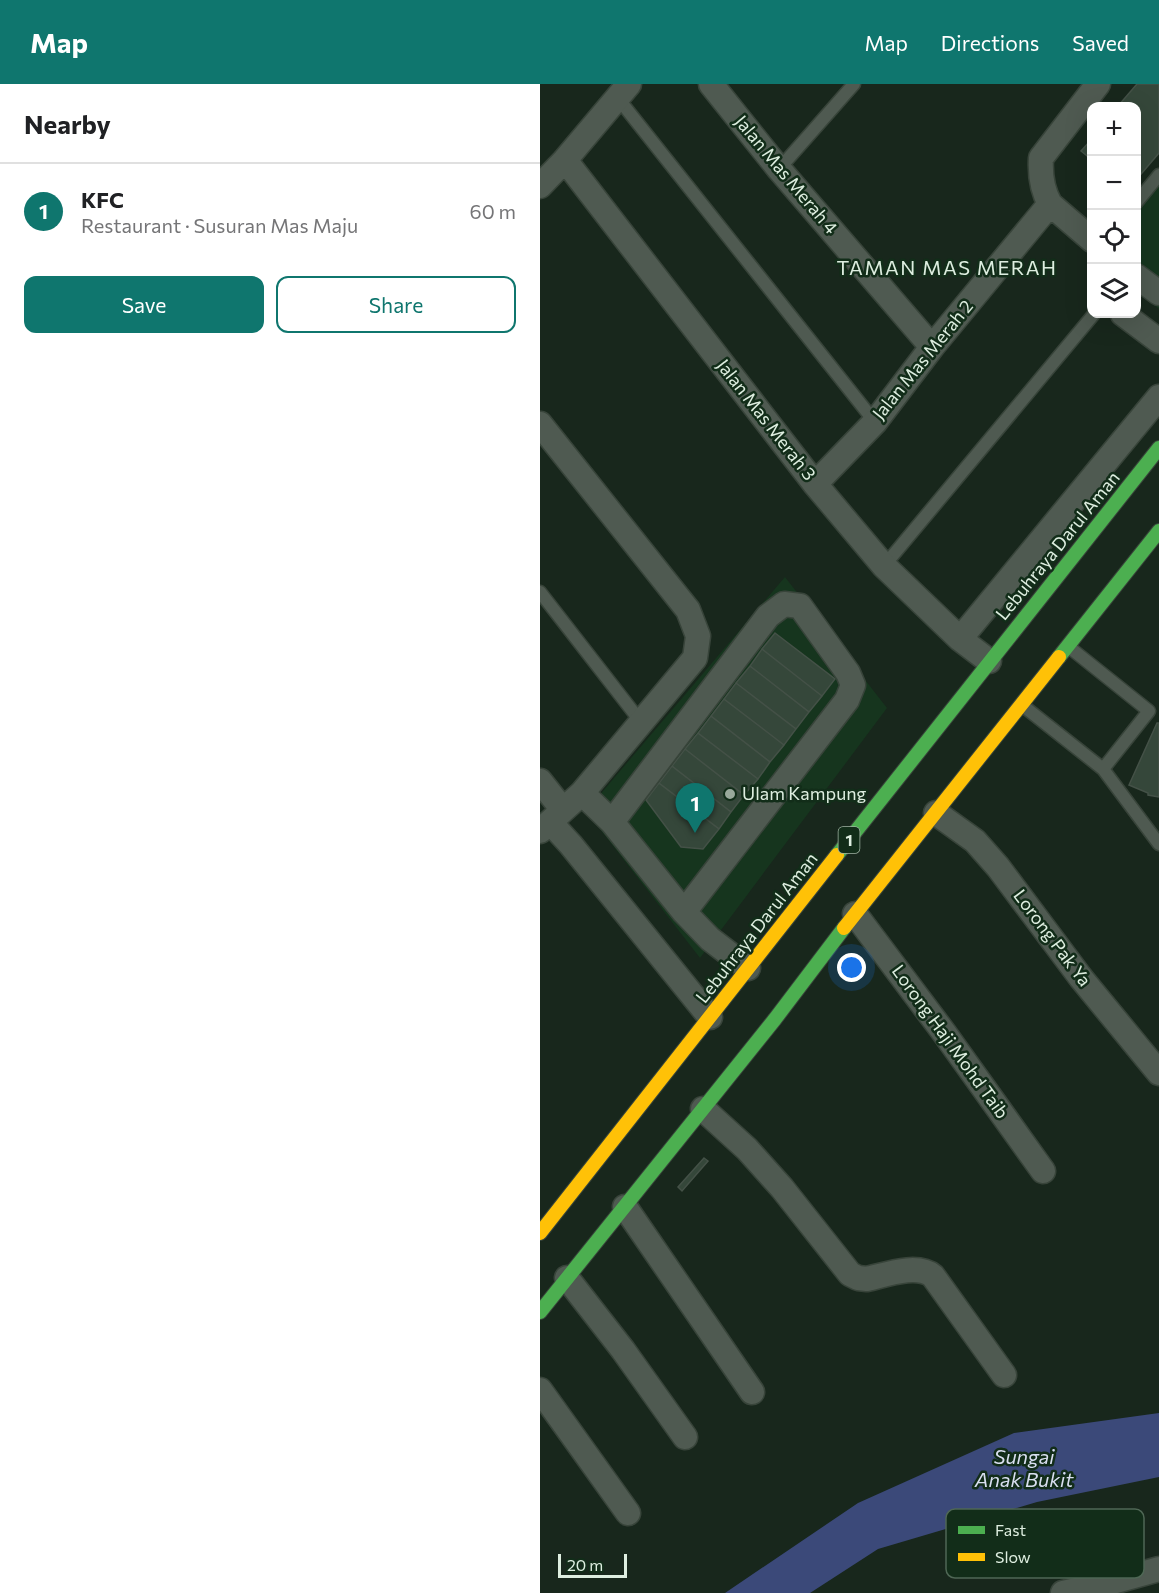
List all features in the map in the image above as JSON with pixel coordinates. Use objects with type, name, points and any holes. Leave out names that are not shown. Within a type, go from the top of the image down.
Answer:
[{"type":"highway","name":"Lebuhraya Darul Aman","points":[[540,1233],[1159,448]]},
{"type":"highway","points":[[540,1312],[775,1019],[855,914],[1159,531]]},
{"type":"highway","points":[[735,1002],[741,977]]},
{"type":"highway","points":[[759,1021],[775,1019]]},
{"type":"highway","points":[[664,1076],[671,1071],[687,1069]]},
{"type":"highway","points":[[704,1107],[709,1099],[706,1083]]},
{"type":"street","name":"Jalan Mas Merah 4","points":[[711,84],[779,169],[932,347]]},
{"type":"street","points":[[1087,236],[1050,204],[1046,197],[1041,172],[1041,158],[1091,86]]},
{"type":"street","points":[[540,186],[623,91]]},
{"type":"street","name":"Jalan Mas Merah 3","points":[[565,160],[815,484],[884,566],[960,639],[989,661]]},
{"type":"street","name":"Jalan Mas Merah 2","points":[[815,484],[874,422],[932,347],[1050,204]]},
{"type":"street","points":[[1141,279],[1159,293]]},
{"type":"street","points":[[1129,318],[1159,341]]},
{"type":"street","points":[[960,639],[1159,397]]},
{"type":"street","points":[[540,424],[688,610],[698,636],[695,658],[582,793],[551,821]]},
{"type":"street","points":[[612,822],[768,616],[784,604],[800,606],[848,673],[854,685],[848,699],[684,912]]},
{"type":"street","points":[[540,781],[551,821],[710,1017]]},
{"type":"street","points":[[582,793],[612,822],[684,912],[741,977]]},
{"type":"street","name":"Lorong Pak Ya","points":[[936,813],[975,841],[998,867],[1081,978],[1159,1073]]},
{"type":"street","name":"Lorong Haji Mohd Taib","points":[[855,914],[1044,1171]]},
{"type":"street","points":[[704,1107],[747,1149],[782,1188],[850,1274],[867,1279],[916,1270],[929,1272],[1004,1375]]},
{"type":"street","points":[[625,1207],[752,1392]]},
{"type":"street","points":[[567,1278],[686,1437]]},
{"type":"street","points":[[540,1390],[628,1513]]},
{"type":"street","points":[[1144,1573],[1159,1569]]},
{"type":"street","points":[[1063,1593],[1127,1578]]},
{"type":"lane","points":[[779,169],[854,84]]},
{"type":"lane","points":[[623,91],[874,422]]},
{"type":"lane","points":[[1141,198],[1159,175]]},
{"type":"lane","points":[[884,566],[1091,318]]},
{"type":"lane","points":[[540,592],[641,722]]},
{"type":"lane","points":[[1068,646],[1149,711],[1103,769]]},
{"type":"lane","points":[[1021,704],[1103,769],[1159,844]]},
{"type":"shaded area","points":[[1159,174],[1159,309],[1141,294],[1141,197]]},
{"type":"shaded area","points":[[785,577],[887,708],[700,958],[586,811]]},
{"type":"water","name":"Sungai Anak Bukit","points":[[1159,1413],[1159,1477],[1013,1509],[946,1509],[946,1529],[878,1549],[810,1593],[725,1593],[858,1503],[1014,1433]]},
{"type":"building","points":[[1137,84],[1159,84],[1159,153],[1141,174],[1141,102],[1121,102]]},
{"type":"building","points":[[1087,144],[1087,156],[1081,151]]},
{"type":"building","points":[[775,633],[835,679],[822,696],[762,649]]},
{"type":"building","points":[[762,649],[822,696],[809,712],[750,666]]},
{"type":"building","points":[[750,666],[809,712],[796,729],[736,683]]},
{"type":"building","points":[[736,683],[796,729],[784,745],[724,699]]},
{"type":"building","points":[[724,699],[784,745],[770,762],[711,716]]},
{"type":"building","points":[[711,716],[770,762],[758,779],[698,733]]},
{"type":"building","points":[[1157,723],[1159,723],[1159,797],[1148,795],[1129,785]]},
{"type":"building","points":[[698,733],[758,779],[744,795],[685,749]]},
{"type":"building","points":[[685,749],[744,795],[731,812],[672,766]]},
{"type":"building","points":[[672,766],[731,812],[719,829],[659,783]]},
{"type":"building","points":[[659,783],[719,829],[703,849],[681,847],[646,800]]},
{"type":"building","points":[[704,1158],[708,1161],[682,1191],[678,1187]]},
{"type":"traffic: fast","points":[[837,855],[1159,448]]},
{"type":"traffic: fast","points":[[1059,657],[1159,531]]},
{"type":"traffic: fast","points":[[540,1312],[775,1019],[844,928]]},
{"type":"traffic: slow","points":[[844,928],[1059,657]]},
{"type":"traffic: slow","points":[[540,1233],[837,855]]},
{"type":"place","name":"Ulam Kampung","points":[[730,794]]},
{"type":"place","name":"KFC","points":[[695,833]]},
{"type":"district","name":"TAMAN MAS MERAH","points":[[947,268]]}]
